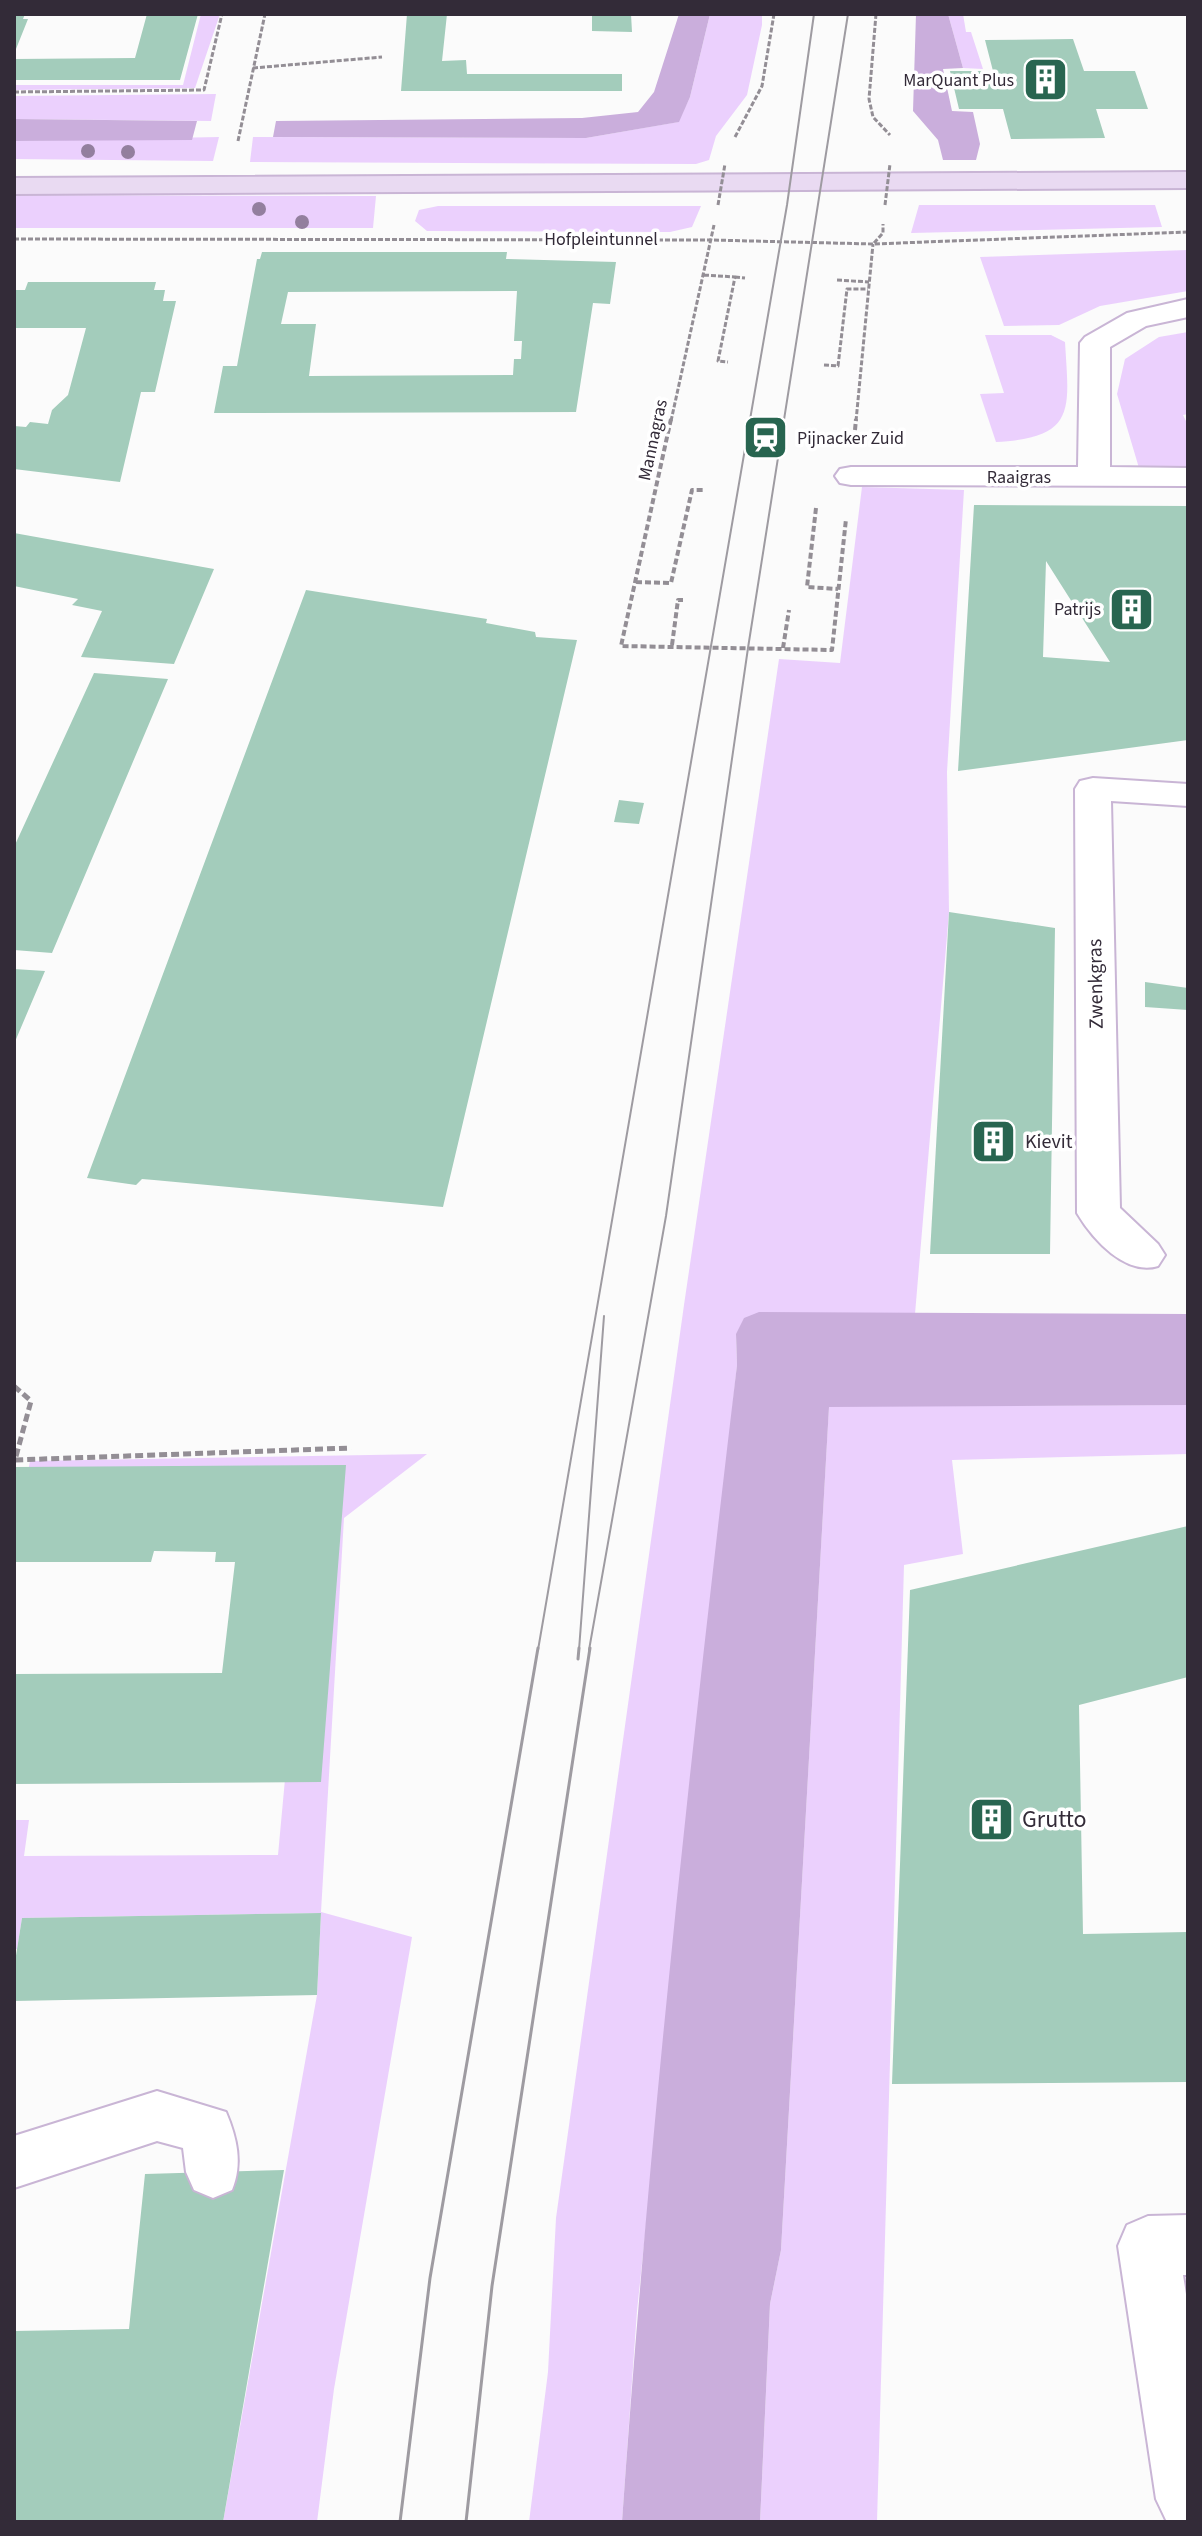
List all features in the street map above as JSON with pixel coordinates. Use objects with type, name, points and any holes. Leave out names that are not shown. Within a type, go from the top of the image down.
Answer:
[{"type":"street","points":[[14,168],[1188,169]]},
{"type":"street","points":[[14,186],[1188,180]]},
{"type":"street","points":[[1094,477],[1095,343],[1137,319],[1188,308]]},
{"type":"street","name":"Raaigras","points":[[851,476],[1188,477]]},
{"type":"street","name":"Zwenkgras","points":[[1143,1255],[1099,1213],[1093,789],[1188,795]]},
{"type":"street","points":[[1188,2245],[1148,2246],[1188,2499]]},
{"type":"lane","points":[[14,2162],[157,2116],[207,2130],[213,2172]]},
{"type":"path","points":[[14,92],[204,90],[222,14]]},
{"type":"path","points":[[232,170],[265,14]]},
{"type":"path","points":[[734,139],[762,86],[774,14]]},
{"type":"path","points":[[876,14],[869,99],[873,117],[892,142]]},
{"type":"path","points":[[253,68],[382,57]]},
{"type":"path","points":[[718,205],[727,151]]},
{"type":"path","points":[[885,205],[891,153]]},
{"type":"path","name":"Hofpleintunnel","points":[[14,239],[711,240],[873,244],[1188,232]]},
{"type":"path","name":"Mannagras","points":[[672,645],[621,646],[711,240]]},
{"type":"path","points":[[683,600],[678,600],[672,645],[832,650],[873,244]]},
{"type":"path","points":[[704,275],[745,278]]},
{"type":"path","points":[[728,362],[718,361],[735,277]]},
{"type":"path","points":[[837,280],[869,282]]},
{"type":"path","points":[[824,365],[838,366],[847,289],[868,289]]},
{"type":"path","points":[[636,582],[671,583],[692,490],[703,490]]},
{"type":"path","points":[[818,495],[807,587],[838,589]]},
{"type":"path","points":[[783,648],[789,610]]},
{"type":"path","points":[[14,1386],[31,1401],[15,1460],[351,1448]]},
{"type":"shaded area","points":[[201,14],[220,14],[195,88],[14,90],[14,85],[183,85]]},
{"type":"shaded area","points":[[679,14],[710,14],[690,97],[679,122],[586,138],[273,137],[276,121],[582,118],[638,112],[654,92]]},
{"type":"shaded area","points":[[710,14],[762,14],[762,25],[747,95],[716,136],[709,160],[696,164],[250,162],[253,137],[586,138],[678,122],[690,97]]},
{"type":"shaded area","points":[[916,14],[948,14],[963,68],[943,69],[952,111],[973,112],[980,144],[976,160],[943,160],[938,140],[913,111]]},
{"type":"shaded area","points":[[948,14],[963,14],[966,32],[971,32],[983,69],[963,68]]},
{"type":"shaded area","points":[[216,94],[211,121],[14,119],[14,96]]},
{"type":"shaded area","points":[[14,119],[197,121],[192,140],[14,141]]},
{"type":"shaded area","points":[[219,137],[213,161],[14,159],[14,141]]},
{"type":"shaded area","points":[[14,195],[376,196],[373,228],[14,228]]},
{"type":"shaded area","points":[[919,205],[1155,205],[1162,227],[911,233]]},
{"type":"shaded area","points":[[438,206],[701,206],[692,227],[670,232],[427,231],[415,221],[419,210]]},
{"type":"shaded area","points":[[1188,250],[1188,291],[1100,306],[1059,325],[1004,326],[980,257]]},
{"type":"shaded area","points":[[1188,332],[1188,414],[1183,415],[1188,425],[1188,468],[1139,468],[1117,394],[1125,359],[1159,337]]},
{"type":"shaded area","points":[[985,335],[1051,335],[1065,342],[1066,402],[1062,416],[1042,434],[996,442],[980,394],[1004,393]]},
{"type":"shaded area","points":[[862,487],[964,490],[947,772],[949,912],[915,1314],[856,1314],[736,1334],[737,1365],[637,2311],[622,2522],[529,2522],[548,2372],[556,2218],[684,1305],[779,659],[840,663]]},
{"type":"shaded area","points":[[759,1312],[1188,1314],[1188,1405],[829,1407],[781,2250],[770,2304],[760,2522],[622,2522],[658,2087],[737,1365],[736,1334],[744,1318]]},
{"type":"shaded area","points":[[1188,1405],[1188,1454],[952,1460],[963,1554],[904,1565],[877,2522],[760,2522],[770,2304],[781,2250],[829,1406]]},
{"type":"shaded area","points":[[427,1454],[344,1518],[321,1912],[412,1937],[334,2389],[317,2522],[223,2522],[317,1995],[321,1913],[22,1918],[17,1949],[14,1949],[14,1820],[29,1820],[24,1856],[278,1855],[311,1498],[14,1546],[30,1461]]},
{"type":"building","points":[[14,14],[25,14],[23,19],[28,19],[14,54]]},
{"type":"building","points":[[147,14],[198,14],[180,80],[14,80],[14,59],[135,58]]},
{"type":"building","points":[[407,14],[447,14],[442,61],[466,60],[467,74],[622,74],[622,91],[401,91]]},
{"type":"building","points":[[592,14],[631,14],[632,32],[592,31]]},
{"type":"building","name":"MarQuant Plus","points":[[1073,39],[1084,71],[1135,71],[1148,109],[1096,109],[1105,138],[1011,139],[1003,109],[959,109],[950,71],[993,71],[985,40]]},
{"type":"building","points":[[262,252],[507,252],[506,259],[616,262],[610,304],[593,303],[576,412],[214,413],[223,366],[237,366],[257,259],[260,259]],"holes":[[[517,291],[514,341],[522,341],[521,359],[514,359],[513,375],[309,376],[316,324],[281,324],[288,292]]]},
{"type":"building","points":[[28,282],[156,282],[154,290],[165,290],[163,301],[176,301],[155,392],[141,392],[120,482],[14,469],[14,426],[26,427],[30,422],[48,424],[52,410],[68,395],[86,328],[14,328],[14,290],[25,290]]},
{"type":"building","name":"Patrijs","points":[[974,505],[1188,506],[1188,740],[958,771]],"holes":[[[1046,561],[1110,662],[1043,657]]]},
{"type":"building","points":[[14,533],[214,569],[174,664],[81,657],[102,611],[72,605],[78,599],[14,586]]},
{"type":"building","points":[[306,590],[487,619],[486,623],[535,632],[536,637],[577,640],[443,1207],[142,1179],[136,1185],[87,1178]]},
{"type":"building","points":[[94,673],[168,679],[52,953],[14,950],[14,847]]},
{"type":"building","points":[[619,800],[644,803],[639,824],[614,822]]},
{"type":"building","name":"Kievit","points":[[949,912],[1055,928],[1050,1254],[930,1254]]},
{"type":"building","points":[[14,969],[45,971],[14,1044]]},
{"type":"building","points":[[1145,982],[1188,988],[1188,1010],[1145,1007]]},
{"type":"building","points":[[346,1465],[321,1782],[14,1784],[14,1674],[222,1673],[235,1562],[215,1562],[216,1552],[154,1551],[151,1562],[14,1562],[14,1467]]},
{"type":"building","name":"Grutto","points":[[1188,1526],[1188,1677],[1079,1705],[1083,1934],[1188,1932],[1188,2082],[892,2084],[910,1590]]},
{"type":"building","points":[[321,1913],[317,1995],[14,2001],[14,1968],[22,1918]]},
{"type":"building","points":[[284,2170],[223,2522],[14,2522],[14,2331],[129,2329],[145,2174]]},
{"type":"tram line","points":[[538,1650],[787,205],[814,14]]},
{"type":"tram line","points":[[589,1650],[666,1216],[748,648],[848,14]]},
{"type":"tram line","points":[[579,1650],[604,1316]]},
{"type":"tram line","points":[[400,2522],[430,2278],[538,1648]]},
{"type":"tram line","points":[[578,1659],[579,1648]]},
{"type":"tram line","points":[[466,2522],[492,2286],[590,1648]]},
{"type":"place","name":"MarQuant Plus","points":[[1045,80]]},
{"type":"place","name":"Pijnacker Zuid","points":[[766,438]]},
{"type":"place","name":"Patrijs","points":[[1132,609]]},
{"type":"place","name":"Kievit","points":[[994,1142]]},
{"type":"place","name":"Grutto","points":[[991,1819]]}]
